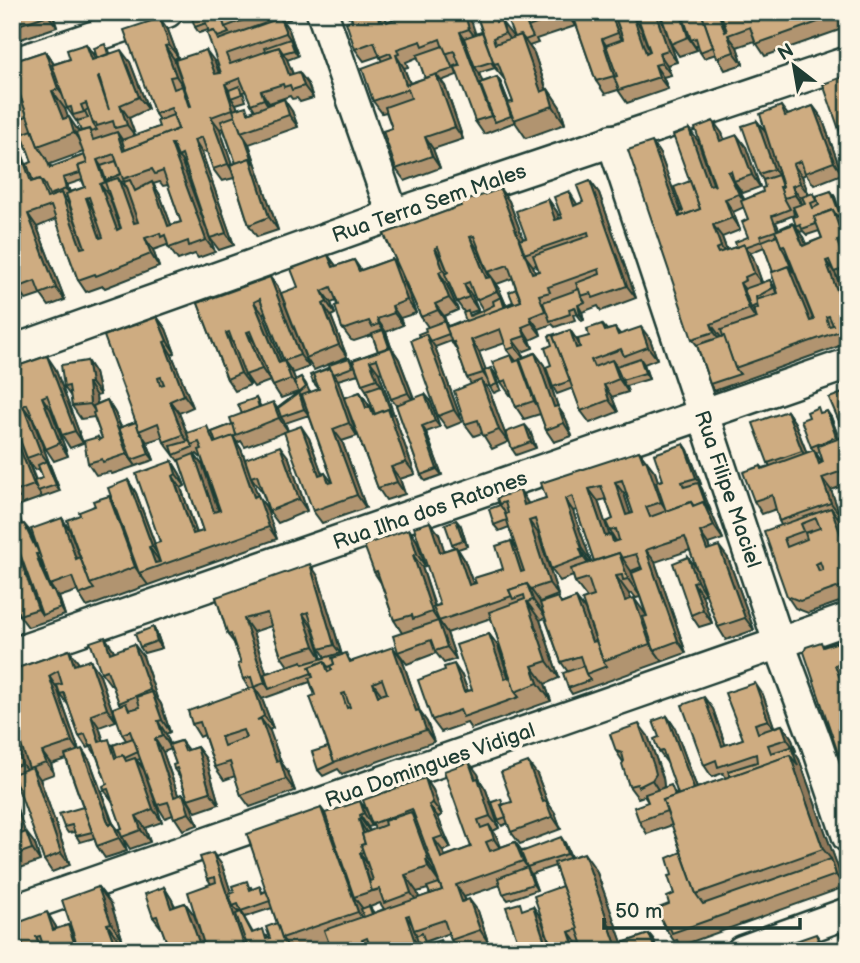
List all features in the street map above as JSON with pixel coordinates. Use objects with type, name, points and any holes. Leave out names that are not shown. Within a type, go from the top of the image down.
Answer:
[{"type":"street","points":[[12,64],[167,12]]},
{"type":"street","points":[[322,12],[393,215]]},
{"type":"street","name":"Rua Terra Sem Males","points":[[12,351],[393,215],[848,62]]},
{"type":"street","name":"Rua Filipe Maciel","points":[[612,140],[779,643],[848,837]]},
{"type":"street","name":"Rua Ilha dos Ratones","points":[[12,654],[848,364]]},
{"type":"street","name":"Rua Domingues Vidigal","points":[[12,911],[848,619]]},
{"type":"street","points":[[742,951],[848,913]]},
{"type":"building","points":[[12,12],[47,12],[48,15],[12,27]]},
{"type":"building","points":[[198,12],[220,12],[229,33],[218,37],[214,31],[209,32],[206,23],[195,27],[191,15]]},
{"type":"building","points":[[220,12],[265,12],[225,27]]},
{"type":"building","points":[[349,12],[377,12],[379,20],[385,17],[387,22],[409,12],[422,12],[424,19],[439,14],[440,19],[464,12],[469,29],[460,32],[491,116],[475,121],[455,67],[460,66],[454,51],[445,54],[440,39],[423,46],[421,41],[397,49],[399,54],[396,55],[406,85],[436,74],[455,127],[425,137],[432,156],[396,169],[383,131],[392,128],[385,107],[411,98],[408,89],[373,101],[362,68],[392,57],[390,53],[380,57],[374,42],[355,49],[346,22],[352,20]]},
{"type":"building","points":[[393,12],[405,12],[406,15],[395,19]]},
{"type":"building","points":[[438,12],[458,12],[441,17]]},
{"type":"building","points":[[523,12],[566,12],[567,13],[528,27]]},
{"type":"building","points":[[572,12],[610,12],[618,33],[602,39],[614,76],[596,81]]},
{"type":"building","points":[[655,12],[668,50],[659,53],[662,63],[655,65],[659,77],[619,90],[606,45],[623,39],[614,14]],"holes":[[[637,15],[650,51],[646,53],[633,16]]]},
{"type":"building","points":[[660,12],[680,12],[688,37],[671,44]]},
{"type":"building","points":[[701,12],[718,12],[725,32],[727,31],[720,12],[786,12],[788,16],[793,14],[792,12],[846,12],[756,44],[750,27],[728,35],[734,52],[717,58]]},
{"type":"building","points":[[701,12],[713,47],[700,52],[696,38],[691,40],[684,19]]},
{"type":"building","points":[[493,13],[496,22],[501,21],[505,33],[493,38],[495,44],[521,35],[541,92],[548,89],[553,106],[514,120],[507,103],[513,102],[498,63],[494,64],[478,19]]},
{"type":"building","points":[[524,16],[533,37],[525,40],[521,35],[514,37],[508,22]]},
{"type":"building","points":[[160,18],[169,45],[165,46],[176,76],[170,77],[174,89],[182,86],[189,107],[191,106],[175,60],[206,50],[215,74],[221,73],[207,33],[214,31],[218,40],[280,18],[286,33],[226,54],[230,64],[279,47],[289,75],[299,72],[304,86],[292,90],[290,85],[284,87],[283,84],[261,91],[264,99],[251,104],[240,78],[225,84],[233,109],[211,117],[228,164],[213,169],[202,137],[194,140],[226,233],[210,238],[182,155],[178,157],[171,144],[206,240],[189,246],[188,241],[169,248],[165,235],[161,237],[160,233],[145,238],[151,254],[96,276],[95,274],[78,280],[51,206],[28,214],[56,288],[40,294],[35,281],[17,288],[12,274],[15,269],[12,261],[12,138],[31,182],[40,179],[47,198],[61,193],[81,248],[85,247],[66,194],[85,187],[78,166],[87,163],[76,133],[89,129],[93,140],[117,132],[123,151],[178,129],[171,108],[155,114],[124,30]],"holes":[[[114,154],[123,179],[152,169],[155,174],[163,171],[181,222],[168,226],[152,182],[135,191],[130,180],[124,182],[138,222],[134,223],[118,178],[105,182],[97,160]],[[105,182],[121,228],[117,230],[100,184]],[[89,197],[103,237],[100,238],[86,198]]]},
{"type":"building","points":[[482,32],[497,69],[491,62],[475,67],[464,38]]},
{"type":"building","points":[[290,39],[294,50],[283,53],[279,47],[265,51],[264,48]]},
{"type":"building","points":[[86,44],[92,60],[121,50],[139,97],[120,105],[127,125],[115,128],[113,121],[97,126],[96,123],[93,124],[86,103],[81,105],[84,112],[73,115],[71,107],[67,108],[52,65],[70,59],[67,50]]},
{"type":"building","points":[[105,44],[108,54],[97,58],[94,48]]},
{"type":"building","points":[[443,46],[453,69],[425,78],[417,55]]},
{"type":"building","points":[[45,51],[58,89],[52,91],[63,119],[69,117],[74,133],[38,146],[12,73],[12,62]]},
{"type":"building","points":[[12,73],[27,116],[14,121],[12,116]]},
{"type":"building","points":[[848,75],[846,96],[848,155],[823,84]]},
{"type":"building","points":[[497,77],[511,116],[495,122],[480,83]]},
{"type":"building","points":[[239,86],[242,94],[231,98],[229,90]]},
{"type":"building","points":[[284,99],[289,115],[241,132],[233,110],[246,106],[248,113]]},
{"type":"building","points":[[781,106],[785,116],[813,106],[834,162],[805,173],[801,161],[793,164],[800,183],[792,186],[795,195],[784,198],[780,187],[783,186],[760,114]]},
{"type":"building","points":[[88,109],[97,130],[91,132],[89,129],[81,131],[77,121],[88,118],[85,111]]},
{"type":"building","points":[[173,115],[178,129],[125,150],[122,140],[159,127],[157,121]]},
{"type":"building","points":[[235,116],[254,164],[250,158],[236,163],[221,121]]},
{"type":"building","points":[[713,121],[720,141],[737,135],[752,175],[734,181],[731,171],[728,172],[739,194],[725,199],[732,218],[713,225],[721,247],[716,249],[718,253],[744,244],[754,273],[740,283],[749,309],[711,324],[714,332],[692,339],[628,150],[652,142],[679,217],[700,209],[673,135],[689,129],[709,185],[715,186],[695,128]]},
{"type":"building","points":[[757,121],[774,169],[759,174],[742,126]]},
{"type":"building","points":[[32,130],[50,168],[84,155],[87,163],[78,166],[80,173],[63,178],[66,189],[49,195],[40,179],[33,181],[27,164],[32,162],[22,134]]},
{"type":"building","points":[[250,158],[269,217],[249,225],[230,165]]},
{"type":"building","points":[[116,161],[121,174],[106,180],[101,166]]},
{"type":"building","points":[[778,175],[780,187],[790,209],[772,216],[777,230],[792,223],[793,225],[760,236],[762,241],[737,247],[735,242],[748,237],[742,222],[748,219],[741,201],[763,192],[763,180]]},
{"type":"building","points":[[590,181],[627,286],[593,298],[591,293],[581,296],[576,283],[600,274],[599,269],[548,287],[550,292],[539,295],[545,311],[530,317],[532,323],[522,327],[525,336],[513,340],[515,347],[507,350],[500,329],[471,340],[483,373],[467,378],[446,327],[521,301],[508,265],[488,272],[474,236],[470,237],[486,278],[491,277],[497,291],[476,300],[469,282],[464,284],[469,297],[457,302],[445,274],[448,272],[438,247],[435,248],[443,270],[439,272],[449,298],[435,304],[438,310],[421,317],[384,234],[500,189],[519,240],[526,238],[516,211],[548,199],[555,220],[562,218],[554,197],[569,191],[574,206],[583,202],[577,186]],"holes":[[[588,232],[589,236],[533,255],[539,271],[532,273],[525,254]]]},
{"type":"building","points":[[690,181],[700,209],[681,216],[679,213],[683,211],[674,187]]},
{"type":"building","points":[[831,191],[840,215],[837,216],[833,210],[814,217],[816,224],[802,229],[800,224],[796,226],[793,217],[797,216],[793,207],[805,203],[802,197],[813,193],[816,201],[811,203],[813,208],[819,205],[816,196]]},
{"type":"building","points":[[833,210],[843,239],[837,241],[847,268],[834,272],[829,260],[826,261],[842,304],[845,303],[848,309],[848,328],[735,368],[721,330],[757,318],[754,309],[758,308],[756,300],[778,293],[771,272],[788,266],[810,321],[814,320],[784,245],[781,246],[775,231],[794,224],[803,246],[822,238],[814,217]],"holes":[[[829,316],[833,325],[829,326],[826,317]]]},
{"type":"building","points":[[848,212],[848,236],[840,215]]},
{"type":"building","points":[[777,235],[793,272],[788,266],[773,272],[762,241]]},
{"type":"building","points":[[328,255],[333,267],[354,260],[359,271],[392,259],[407,300],[392,306],[394,313],[377,319],[379,324],[372,327],[369,321],[346,329],[342,328],[331,287],[322,291],[327,302],[323,304],[339,345],[306,358],[281,293],[298,287],[291,269]]},
{"type":"building","points":[[270,277],[300,355],[284,361],[291,379],[273,386],[250,331],[247,332],[262,369],[245,375],[229,332],[226,333],[241,373],[227,379],[198,303]],"holes":[[[260,299],[284,361],[279,363],[254,302]]]},
{"type":"building","points":[[770,280],[773,288],[756,297],[757,305],[751,308],[744,289]]},
{"type":"building","points":[[516,289],[521,301],[466,321],[463,313],[468,311],[470,316],[482,311],[494,305],[493,301],[501,297],[504,306],[513,302],[509,292]]},
{"type":"building","points":[[579,289],[585,302],[578,305],[580,314],[578,315],[575,307],[569,309],[570,314],[550,321],[543,302]]},
{"type":"building","points":[[157,317],[184,395],[170,401],[183,435],[164,442],[158,423],[139,431],[104,336]]},
{"type":"building","points":[[444,321],[449,334],[430,341],[426,334],[419,337],[418,334],[426,331],[425,328]]},
{"type":"building","points":[[602,324],[605,331],[615,328],[618,335],[641,327],[648,347],[624,356],[621,349],[591,360],[594,367],[612,360],[619,379],[604,385],[609,400],[581,411],[553,336],[570,330],[576,348],[580,347],[578,339],[589,336],[587,329]]},
{"type":"building","points":[[383,330],[389,347],[378,351],[372,334]]},
{"type":"building","points":[[426,334],[454,410],[438,416],[411,340]]},
{"type":"building","points":[[555,334],[553,336],[570,381],[553,387],[546,367],[551,365],[545,348],[552,345],[549,336]]},
{"type":"building","points":[[724,336],[735,368],[740,374],[710,384],[697,345]]},
{"type":"building","points":[[391,347],[408,393],[391,399],[377,359],[370,361],[377,379],[362,384],[353,360]]},
{"type":"building","points":[[535,353],[554,407],[558,406],[564,423],[546,430],[520,359]]},
{"type":"building","points":[[511,355],[514,362],[519,360],[534,401],[516,407],[506,380],[501,382],[492,362]]},
{"type":"building","points":[[47,356],[75,431],[62,435],[47,395],[42,397],[60,443],[46,449],[27,404],[23,406],[41,453],[27,458],[12,419],[12,368]]},
{"type":"building","points":[[349,358],[353,367],[334,374],[330,368],[313,374],[316,381],[313,382],[310,375]]},
{"type":"building","points":[[640,358],[645,373],[622,380],[616,366]]},
{"type":"building","points":[[87,361],[91,383],[88,383],[90,404],[72,406],[69,386],[64,387],[61,365]]},
{"type":"building","points":[[330,368],[349,423],[333,429],[357,495],[313,511],[284,432],[301,426],[319,475],[325,473],[329,483],[333,482],[302,395],[319,389],[313,374]]},
{"type":"building","points":[[491,368],[497,384],[490,387],[484,371]]},
{"type":"building","points":[[301,377],[306,387],[299,393],[294,381]]},
{"type":"building","points":[[481,380],[499,430],[483,436],[478,420],[465,424],[454,391]]},
{"type":"building","points":[[381,385],[392,415],[388,409],[375,414],[366,390]]},
{"type":"building","points":[[848,391],[848,442],[829,398]]},
{"type":"building","points":[[360,392],[366,408],[370,407],[373,415],[388,409],[406,462],[391,467],[397,482],[378,488],[344,398]]},
{"type":"building","points":[[299,393],[304,409],[281,417],[278,408]]},
{"type":"building","points":[[425,394],[435,421],[422,426],[437,469],[421,475],[396,405]]},
{"type":"building","points":[[256,398],[259,407],[242,414],[238,404]]},
{"type":"building","points":[[107,400],[127,454],[103,462],[102,459],[88,463],[84,441],[102,438],[93,406]]},
{"type":"building","points":[[273,402],[279,418],[236,435],[230,418]]},
{"type":"building","points":[[818,407],[820,413],[827,411],[836,437],[811,447],[801,420],[809,417],[807,412]]},
{"type":"building","points":[[787,411],[802,451],[768,463],[753,423]]},
{"type":"building","points":[[136,422],[149,454],[132,460],[119,428]]},
{"type":"building","points":[[233,424],[238,435],[216,443],[212,432]]},
{"type":"building","points":[[525,425],[531,442],[512,449],[506,432]]},
{"type":"building","points":[[207,426],[214,443],[233,436],[254,497],[258,495],[269,527],[139,573],[108,488],[128,480],[152,546],[149,547],[155,563],[160,562],[154,544],[160,542],[136,474],[172,461],[176,474],[173,476],[193,534],[203,531],[179,460],[194,454],[214,512],[220,510],[199,450],[202,449],[199,442],[191,445],[187,433]]},
{"type":"building","points":[[12,429],[34,485],[15,492],[12,486]]},
{"type":"building","points":[[843,437],[848,450],[848,469],[822,478],[831,503],[779,521],[772,495],[754,501],[743,472],[761,466],[762,469],[814,450],[819,464],[823,462],[818,446]]},
{"type":"building","points":[[189,441],[193,447],[174,455],[171,446]]},
{"type":"building","points":[[684,444],[696,478],[682,482],[684,487],[698,483],[706,505],[703,502],[694,506],[691,502],[666,511],[656,482],[663,480],[654,454]]},
{"type":"building","points":[[280,446],[299,499],[269,511],[257,475],[251,477],[245,459]]},
{"type":"building","points":[[639,451],[643,461],[646,460],[661,502],[646,507],[650,517],[691,502],[693,506],[703,502],[714,526],[700,532],[707,550],[719,546],[745,618],[718,627],[685,537],[663,544],[646,550],[678,641],[654,650],[643,617],[647,616],[632,573],[642,569],[636,554],[622,558],[619,553],[594,561],[572,496],[565,499],[583,557],[551,569],[535,519],[529,521],[549,583],[531,589],[527,584],[509,590],[512,596],[439,621],[433,607],[440,605],[414,527],[430,522],[440,552],[456,547],[469,585],[476,583],[474,578],[503,569],[496,546],[511,541],[521,572],[524,571],[505,515],[508,513],[505,502],[499,504],[497,498],[520,490],[524,505],[546,498],[541,483]],"holes":[[[622,480],[633,513],[626,515],[615,482]],[[601,486],[613,519],[606,522],[610,531],[616,529],[619,540],[613,542],[611,535],[605,536],[589,489]]]},
{"type":"building","points":[[46,461],[56,485],[38,491],[34,481],[43,478],[38,465]]},
{"type":"building","points":[[12,486],[19,498],[12,500]]},
{"type":"building","points":[[109,496],[135,567],[90,584],[67,520],[95,506],[93,501]]},
{"type":"building","points":[[500,505],[507,520],[494,525],[489,509]]},
{"type":"building","points":[[831,508],[848,555],[848,584],[800,601],[787,596],[764,531]],"holes":[[[816,518],[820,528],[805,533],[807,539],[787,547],[784,538],[804,531],[801,524]],[[820,562],[823,570],[819,571],[816,564]]]},
{"type":"building","points":[[15,512],[20,525],[24,524],[36,546],[41,569],[61,608],[42,615],[12,531],[12,513]]},
{"type":"building","points":[[62,518],[76,559],[80,557],[94,589],[79,595],[72,577],[50,585],[31,529]]},
{"type":"building","points":[[456,520],[463,540],[452,544],[445,524]]},
{"type":"building","points":[[409,529],[417,554],[413,555],[432,612],[413,619],[412,615],[394,620],[377,571],[374,572],[364,545]]},
{"type":"building","points":[[12,537],[38,609],[19,615],[12,584]]},
{"type":"building","points":[[619,553],[628,579],[623,580],[622,575],[616,576],[625,601],[634,598],[650,644],[603,661],[582,600],[594,596],[588,578],[575,582],[571,569]]},
{"type":"building","points":[[688,557],[697,581],[693,582],[703,610],[691,615],[673,563]]},
{"type":"building","points":[[310,564],[334,645],[320,649],[308,612],[303,614],[314,646],[281,656],[267,613],[244,619],[265,683],[254,687],[251,677],[243,679],[238,664],[241,663],[231,634],[228,635],[216,597]]},
{"type":"building","points":[[527,584],[533,600],[527,602],[547,661],[532,666],[538,683],[515,692],[489,612],[525,599],[524,595],[513,599],[509,590]]},
{"type":"building","points":[[558,597],[561,604],[576,598],[592,642],[596,641],[607,666],[586,674],[580,656],[561,662],[540,603]]},
{"type":"building","points":[[438,621],[447,647],[435,651],[431,640],[398,652],[393,636]]},
{"type":"building","points":[[153,627],[157,641],[140,647],[135,634]]},
{"type":"building","points":[[489,634],[505,679],[510,677],[519,697],[463,717],[460,710],[432,720],[418,680],[454,664],[464,692],[472,690],[456,645]]},
{"type":"building","points":[[105,637],[110,653],[134,644],[150,690],[119,703],[107,670],[101,672],[90,642]]},
{"type":"building","points":[[848,639],[848,661],[835,665],[839,676],[848,673],[848,753],[847,749],[838,753],[804,652],[806,647],[821,642],[823,647]]},
{"type":"building","points":[[393,647],[416,711],[419,710],[426,730],[334,762],[310,697],[315,695],[309,678],[313,677],[309,667],[324,661],[328,672],[334,664],[332,658],[346,653],[350,662]],"holes":[[[382,679],[387,693],[378,696],[373,683]],[[345,693],[350,707],[347,708],[342,694]]]},
{"type":"building","points":[[69,650],[74,665],[90,660],[107,709],[91,715],[99,742],[109,739],[115,758],[123,755],[126,761],[135,758],[153,809],[136,816],[141,830],[122,837],[119,829],[122,828],[108,789],[104,790],[103,786],[107,784],[93,745],[90,746],[85,734],[79,736],[64,693],[60,694],[57,685],[62,684],[58,671],[49,676],[72,742],[42,752],[46,762],[29,768],[12,719],[12,670]]},
{"type":"building","points":[[341,653],[342,655],[332,658],[334,664],[328,667],[324,661],[309,667],[312,673],[269,689],[264,674],[302,661],[303,664]]},
{"type":"building","points":[[583,666],[590,680],[568,688],[563,673]]},
{"type":"building","points":[[755,683],[768,720],[755,724],[758,733],[782,725],[787,739],[768,745],[771,753],[791,747],[798,766],[790,755],[730,777],[728,771],[757,762],[756,754],[718,767],[716,760],[704,765],[682,705],[704,697],[722,746],[743,739],[725,693]]},
{"type":"building","points":[[254,687],[264,716],[257,720],[261,719],[276,761],[280,760],[286,779],[241,795],[230,762],[215,767],[200,722],[192,724],[188,711]],"holes":[[[243,730],[246,738],[224,746],[221,737]]]},
{"type":"building","points":[[152,692],[162,720],[158,721],[163,736],[155,739],[174,797],[183,794],[189,813],[174,818],[168,802],[157,805],[130,731],[122,734],[113,708],[126,703],[129,710],[140,707],[137,697]]},
{"type":"building","points":[[667,716],[694,789],[663,800],[667,811],[639,821],[634,807],[648,802],[645,794],[671,785],[675,795],[678,794],[663,751],[659,752],[654,739],[659,737],[653,721]]},
{"type":"building","points":[[12,722],[21,748],[12,737]]},
{"type":"building","points":[[639,724],[656,774],[652,780],[638,787],[637,784],[629,786],[622,764],[622,753],[616,751],[610,734]]},
{"type":"building","points":[[12,737],[22,764],[12,767]]},
{"type":"building","points":[[133,738],[138,752],[125,758],[123,755],[117,757],[113,745]]},
{"type":"building","points":[[181,741],[185,751],[197,747],[210,792],[188,799],[177,768],[174,769],[173,765],[176,764],[169,745]]},
{"type":"building","points":[[328,747],[335,762],[318,770],[312,752]]},
{"type":"building","points":[[82,749],[109,825],[113,823],[119,838],[97,846],[65,755]]},
{"type":"building","points":[[790,755],[823,849],[696,894],[663,800]]},
{"type":"building","points":[[469,762],[475,779],[478,778],[490,816],[478,820],[481,828],[489,825],[494,839],[486,842],[490,851],[515,842],[523,861],[456,885],[462,902],[469,899],[480,930],[451,940],[444,920],[414,930],[409,915],[406,916],[418,951],[372,951],[367,938],[362,940],[364,945],[354,948],[355,951],[325,951],[331,949],[324,930],[442,890],[412,809],[372,824],[363,800],[425,778],[433,803],[429,805],[443,836],[434,839],[441,858],[471,847],[444,771]]},
{"type":"building","points":[[528,762],[543,802],[546,801],[552,817],[511,832],[501,805],[512,802],[501,772]]},
{"type":"building","points":[[32,767],[61,853],[44,860],[13,774]]},
{"type":"building","points":[[501,799],[506,817],[498,820],[492,802]]},
{"type":"building","points":[[360,801],[364,813],[359,820],[365,844],[361,845],[363,852],[360,853],[372,891],[354,897],[325,813]]},
{"type":"building","points":[[12,807],[21,834],[26,832],[32,849],[12,856]]},
{"type":"building","points":[[83,807],[92,832],[76,836],[72,825],[64,827],[59,814]]},
{"type":"building","points":[[321,808],[358,912],[282,938],[247,834]]},
{"type":"building","points":[[411,812],[428,859],[428,867],[405,875],[411,893],[384,903],[379,889],[372,891],[369,881],[373,880],[361,845],[365,844],[362,834],[385,825],[384,821]]},
{"type":"building","points":[[561,837],[567,854],[527,867],[521,852]]},
{"type":"building","points":[[681,852],[696,894],[703,904],[831,859],[836,875],[672,933],[670,928],[666,929],[656,909],[669,904],[667,897],[674,894],[668,876],[672,875],[667,858]]},
{"type":"building","points":[[213,853],[246,951],[206,951],[188,892],[216,882],[215,877],[208,879],[200,857]]},
{"type":"building","points":[[584,853],[616,945],[601,951],[585,951],[554,863]]},
{"type":"building","points":[[527,867],[533,884],[503,894],[498,878]]},
{"type":"building","points":[[247,881],[250,890],[260,886],[262,893],[266,891],[270,901],[241,911],[238,904],[233,906],[229,894],[234,892],[232,886]]},
{"type":"building","points":[[439,883],[442,890],[430,894],[427,887]]},
{"type":"building","points":[[562,886],[578,929],[569,932],[575,950],[573,951],[553,951],[534,896]]},
{"type":"building","points":[[98,887],[111,923],[107,924],[117,951],[79,951],[62,900]]},
{"type":"building","points":[[164,887],[171,908],[185,903],[202,951],[170,951],[157,916],[153,917],[145,894]]},
{"type":"building","points":[[520,903],[522,910],[533,906],[548,951],[521,951],[506,907]]},
{"type":"building","points":[[369,906],[372,914],[364,917],[361,909]]},
{"type":"building","points":[[47,912],[53,930],[68,925],[77,951],[45,951],[40,936],[36,937],[40,951],[25,951],[22,942],[13,946],[15,951],[12,951],[12,925]]},
{"type":"building","points":[[241,912],[252,933],[263,929],[266,939],[270,938],[266,927],[277,923],[282,938],[291,951],[287,946],[273,951],[249,951],[236,914]]},
{"type":"building","points":[[848,930],[848,951],[837,951],[835,946],[843,943],[839,933]]},
{"type":"building","points":[[422,933],[426,945],[440,940],[444,951],[421,951],[416,936]]},
{"type":"building","points":[[649,934],[654,947],[644,951],[623,951],[620,944]]},
{"type":"building","points":[[816,934],[822,951],[770,950]]},
{"type":"building","points":[[287,946],[289,951],[273,951]]}]
